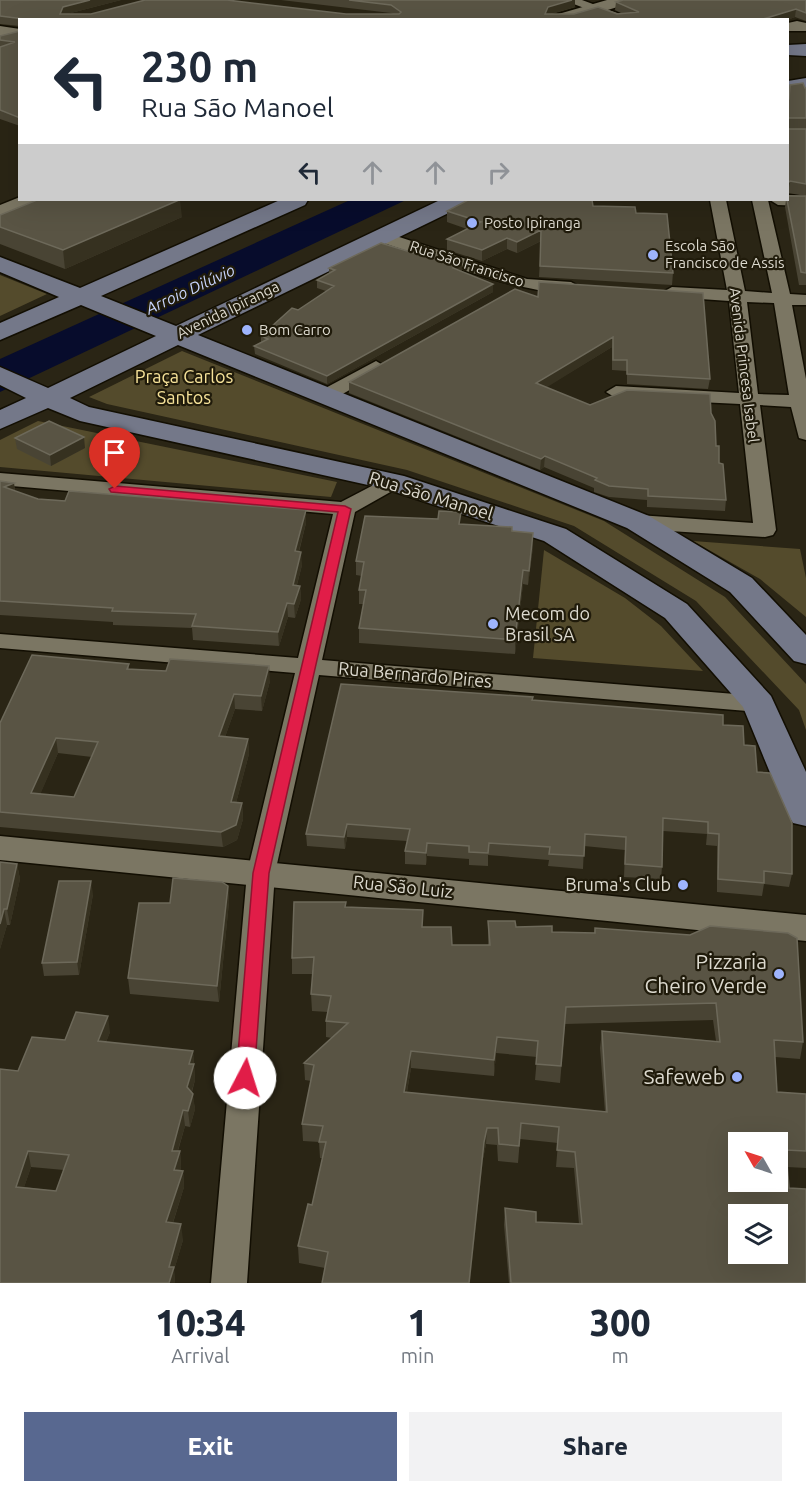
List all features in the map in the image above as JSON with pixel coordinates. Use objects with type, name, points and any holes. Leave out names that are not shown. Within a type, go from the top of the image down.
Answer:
[{"type":"main road","points":[[789,50],[806,50]]},
{"type":"main road","points":[[789,87],[806,84]]},
{"type":"main road","points":[[0,332],[295,201]]},
{"type":"main road","name":"Avenida Ipiranga","points":[[0,421],[166,330],[213,318],[454,201]]},
{"type":"main road","points":[[0,264],[638,522],[741,585],[806,654]]},
{"type":"main road","points":[[213,318],[209,338],[215,351]]},
{"type":"main road","name":"Rua São Manoel","points":[[11,380],[80,413],[394,482],[555,535],[676,611],[759,704]]},
{"type":"main road","points":[[759,704],[806,813]]},
{"type":"street","points":[[569,0],[624,18]]},
{"type":"street","points":[[561,18],[625,0]]},
{"type":"street","points":[[789,27],[797,25],[806,27]]},
{"type":"street","points":[[789,200],[806,201]]},
{"type":"street","points":[[0,212],[28,201]]},
{"type":"street","name":"Avenida Princesa Isabel","points":[[638,522],[765,530],[737,296],[718,201]]},
{"type":"street","points":[[760,201],[803,402],[806,434]]},
{"type":"street","name":"Rua São Francisco","points":[[381,236],[525,284],[584,287]]},
{"type":"street","points":[[505,295],[525,284]]},
{"type":"street","points":[[654,291],[806,300]]},
{"type":"street","points":[[325,396],[395,357]]},
{"type":"street","points":[[615,392],[803,402]]},
{"type":"street","points":[[0,479],[345,509],[394,482]]},
{"type":"street","points":[[229,1283],[261,873],[345,509]]},
{"type":"street","name":"Rua Bernardo Pires","points":[[0,641],[759,704]]},
{"type":"street","name":"Rua São Luiz","points":[[0,848],[806,928]]},
{"type":"green space","points":[[0,275],[47,294],[0,316]]},
{"type":"green space","name":"Praça Carlos Santos","points":[[182,351],[604,521],[725,597],[806,684],[806,730],[799,710],[696,601],[574,526],[407,470],[107,404],[89,397]]},
{"type":"green space","points":[[38,421],[337,482],[331,497],[0,467],[0,440]]},
{"type":"green space","points":[[693,541],[800,549],[806,578],[806,617],[760,579]]},
{"type":"green space","points":[[544,550],[625,598],[661,626],[703,671],[533,658]]},
{"type":"water","name":"Arroio Dilúvio","points":[[348,201],[404,201],[0,392],[0,359]]},
{"type":"building","points":[[0,0],[90,0],[63,7],[60,14],[91,14],[145,0],[227,0],[346,14],[399,14],[401,12],[391,5],[349,0],[572,0],[548,7],[545,14],[574,14],[598,7],[617,14],[639,12],[616,2],[623,0],[806,0],[806,13],[796,9],[767,18],[18,18],[0,16]]},
{"type":"building","points":[[18,32],[18,117],[0,110],[0,47],[15,42],[0,40],[0,36]]},
{"type":"building","points":[[803,83],[806,88],[806,118],[789,118],[790,85]]},
{"type":"building","points":[[789,129],[806,129],[806,184],[790,181]]},
{"type":"building","points":[[789,196],[806,196],[806,273],[801,272],[787,201]]},
{"type":"building","points":[[35,201],[177,201],[63,250],[0,227],[0,215]]},
{"type":"building","points":[[466,201],[592,201],[593,206],[635,207],[636,213],[667,214],[673,273],[540,266],[541,230],[517,242],[507,238],[482,250],[447,239],[481,222],[447,211]]},
{"type":"building","points":[[381,243],[420,255],[427,252],[462,263],[453,268],[493,284],[327,376],[254,346],[268,339],[261,336],[292,308],[298,310],[334,286],[317,280],[335,270],[329,268]]},
{"type":"building","points":[[539,282],[703,293],[710,379],[627,374],[627,360],[613,360],[613,337],[536,383],[590,405],[627,390],[710,394],[711,413],[715,421],[716,446],[719,446],[719,463],[723,464],[726,500],[648,496],[648,489],[609,486],[595,480],[597,478],[545,456],[541,459],[349,382],[515,289],[538,297]]},
{"type":"building","points":[[49,421],[84,437],[50,455],[15,438]]},
{"type":"building","points":[[0,481],[14,483],[4,487],[38,499],[65,501],[69,491],[306,510],[295,551],[301,552],[293,585],[300,586],[294,604],[287,603],[278,632],[192,626],[196,614],[112,611],[113,608],[0,601]]},
{"type":"building","points":[[439,511],[461,512],[459,524],[512,527],[512,531],[533,533],[529,571],[523,570],[515,640],[359,628],[366,590],[359,590],[364,562],[356,561],[365,516],[438,519]]},
{"type":"building","points":[[32,655],[129,664],[127,669],[166,671],[170,659],[269,666],[261,696],[234,694],[219,736],[248,739],[231,802],[242,803],[236,825],[221,832],[0,812],[0,723]],"holes":[[[56,738],[98,742],[74,797],[31,793]]]},
{"type":"building","points":[[341,684],[533,697],[532,700],[723,715],[723,725],[743,726],[744,745],[755,746],[757,772],[770,773],[792,823],[792,874],[764,871],[764,883],[718,879],[719,834],[708,833],[708,822],[663,818],[662,867],[625,864],[626,837],[585,834],[584,856],[549,854],[550,847],[489,843],[488,853],[469,852],[469,846],[427,843],[426,853],[405,851],[410,829],[347,824],[344,837],[306,834]]},
{"type":"building","points":[[0,862],[17,864],[7,909],[4,909],[0,924]]},
{"type":"building","points":[[173,878],[222,882],[228,886],[217,986],[128,978],[139,903],[170,903]]},
{"type":"building","points":[[59,881],[91,881],[77,962],[42,963]]},
{"type":"building","points":[[294,902],[346,902],[345,907],[423,910],[422,927],[451,927],[452,945],[490,945],[488,921],[515,921],[516,927],[552,926],[552,932],[595,933],[595,928],[690,935],[710,926],[788,933],[797,938],[803,1042],[774,1040],[777,1092],[806,1094],[806,1151],[788,1150],[788,1132],[728,1132],[728,1192],[788,1192],[788,1175],[789,1188],[806,1189],[806,1283],[511,1283],[505,1208],[536,1212],[536,1222],[582,1224],[575,1152],[557,1150],[559,1127],[521,1123],[519,1146],[499,1144],[498,1128],[487,1128],[469,1283],[322,1283],[328,1252],[298,1246],[308,1204],[312,1205],[326,1142],[319,1142],[323,1126],[302,1124],[314,1065],[304,1063],[348,1023],[326,1021],[331,996],[311,994],[314,957],[292,958]],"holes":[[[716,1003],[720,1042],[602,1031],[607,1112],[404,1092],[411,1051],[494,1060],[497,1037],[538,1041],[536,1064],[561,1066],[566,1007]]]},
{"type":"building","points":[[76,1012],[108,1016],[98,1041],[193,1051],[189,1064],[194,1064],[187,1087],[193,1094],[188,1111],[183,1110],[172,1151],[180,1151],[174,1170],[183,1171],[166,1222],[181,1224],[169,1267],[174,1267],[169,1283],[0,1283],[0,1069],[18,1071],[32,1037],[65,1040]],"holes":[[[28,1151],[69,1155],[56,1191],[16,1187]]]},
{"type":"place","name":"Posto Ipiranga","points":[[472,223]]},
{"type":"place","name":"Escola São Francisco de Assis","points":[[653,255]]},
{"type":"place","name":"Bom Carro","points":[[247,330]]},
{"type":"place","name":"Mecom do Brasil SA","points":[[493,624]]},
{"type":"place","name":"Bruma's Club","points":[[683,885]]},
{"type":"place","name":"Pizzaria Cheiro Verde","points":[[779,974]]},
{"type":"place","name":"Safeweb","points":[[737,1077]]},
{"type":"route","points":[[115,489],[345,509],[261,873],[245,1078]]}]
